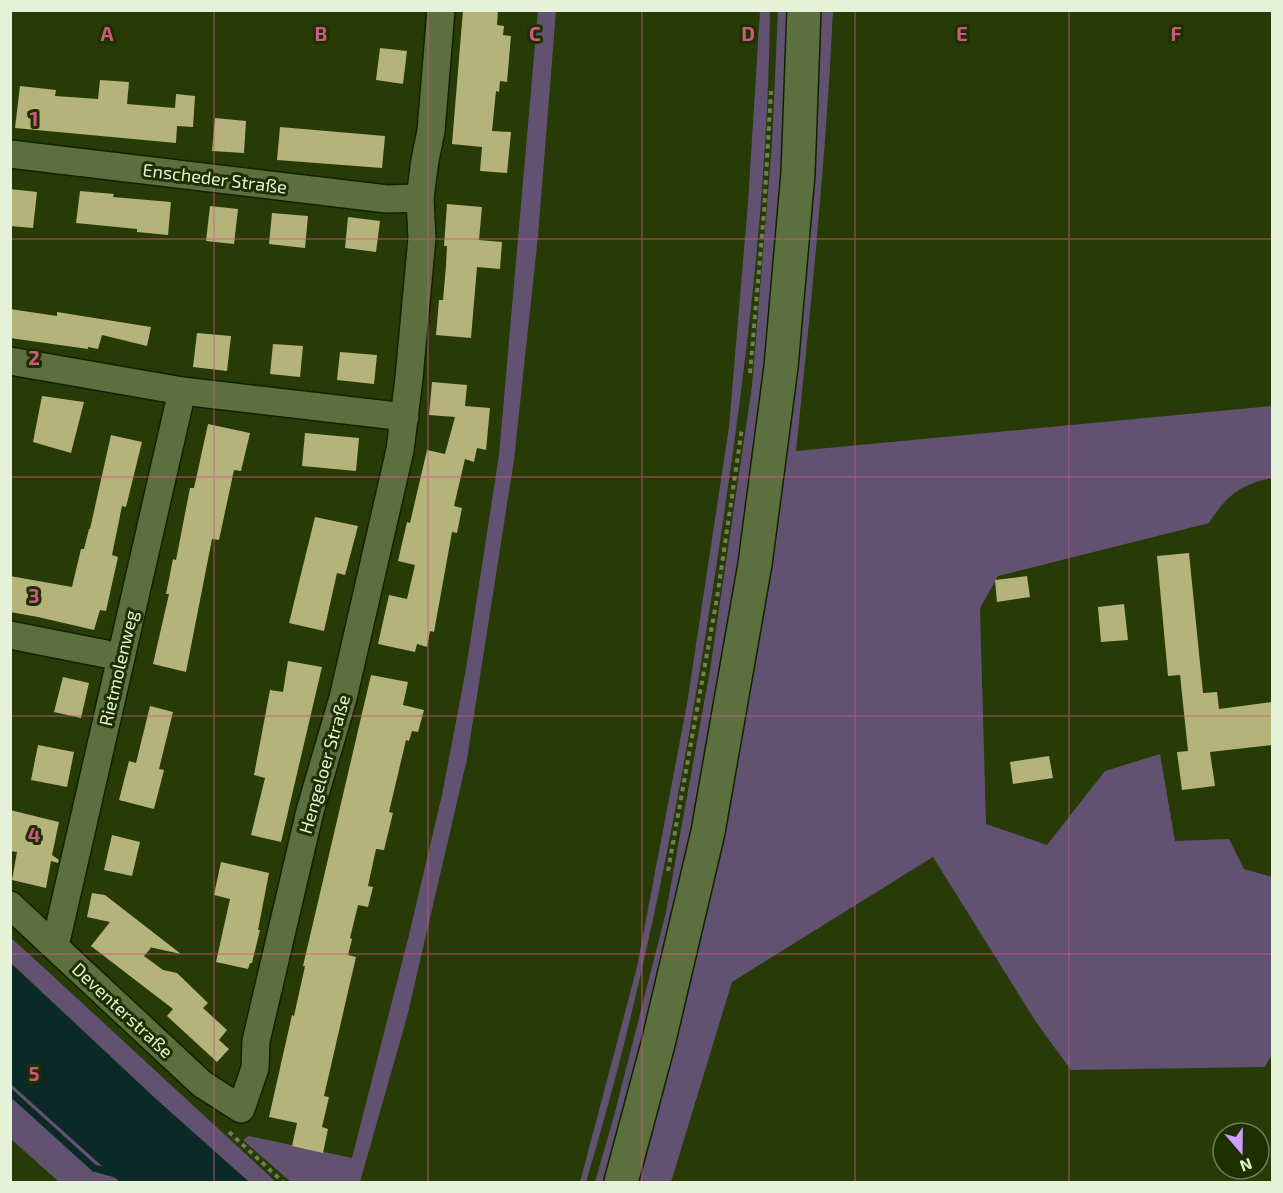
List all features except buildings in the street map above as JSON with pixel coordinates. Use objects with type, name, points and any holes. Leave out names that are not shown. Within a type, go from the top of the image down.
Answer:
[{"type":"main road","points":[[621,1182],[658,1044],[708,832],[755,564],[781,367],[795,207],[804,10]]},
{"type":"street","points":[[420,198],[431,131],[441,10]]},
{"type":"street","name":"Enscheder Straße","points":[[10,154],[387,199],[420,198]]},
{"type":"street","name":"Hengeloer Straße","points":[[241,1109],[255,1068],[256,1041],[309,811],[343,698],[400,450],[422,238],[420,198]]},
{"type":"street","points":[[10,361],[182,391],[405,417]]},
{"type":"street","name":"Rietmolenweg","points":[[55,946],[182,391]]},
{"type":"street","points":[[10,635],[121,657]]},
{"type":"street","name":"Deventerstraße","points":[[10,905],[202,1084],[241,1109]]},
{"type":"path","points":[[750,374],[764,212],[771,86]]},
{"type":"path","points":[[667,874],[717,598],[743,421]]},
{"type":"shaded area","points":[[538,11],[556,11],[538,236],[514,460],[467,759],[407,1017],[360,1182],[291,1182],[243,1140],[249,1136],[352,1158],[442,795],[466,669],[499,455]]},
{"type":"shaded area","points":[[760,11],[770,11],[759,225],[744,368],[714,581],[689,733],[644,959],[627,1034],[586,1182],[580,1182],[637,967],[687,704],[729,427],[748,203]]},
{"type":"shaded area","points":[[778,11],[795,11],[774,331],[719,716],[611,1182],[595,1182],[666,912],[710,670],[752,386],[772,144]]},
{"type":"shaded area","points":[[818,11],[833,11],[822,176],[796,451],[1272,406],[1272,478],[1251,484],[1228,498],[1209,523],[998,576],[980,608],[986,824],[1047,845],[1105,771],[1160,754],[1175,841],[1229,839],[1244,869],[1272,877],[1272,1054],[1265,1067],[1071,1070],[1036,1022],[933,857],[732,982],[671,1182],[638,1182],[651,1139],[718,852]]},
{"type":"shaded area","points":[[10,937],[276,1182],[249,1182],[157,1100],[11,963]]},
{"type":"shaded area","points":[[11,1084],[120,1182],[59,1182],[11,1139]]},
{"type":"water","points":[[10,963],[249,1182],[120,1182],[11,1084]]},
{"type":"waterway","points":[[10,1092],[94,1168],[116,1174]]}]
